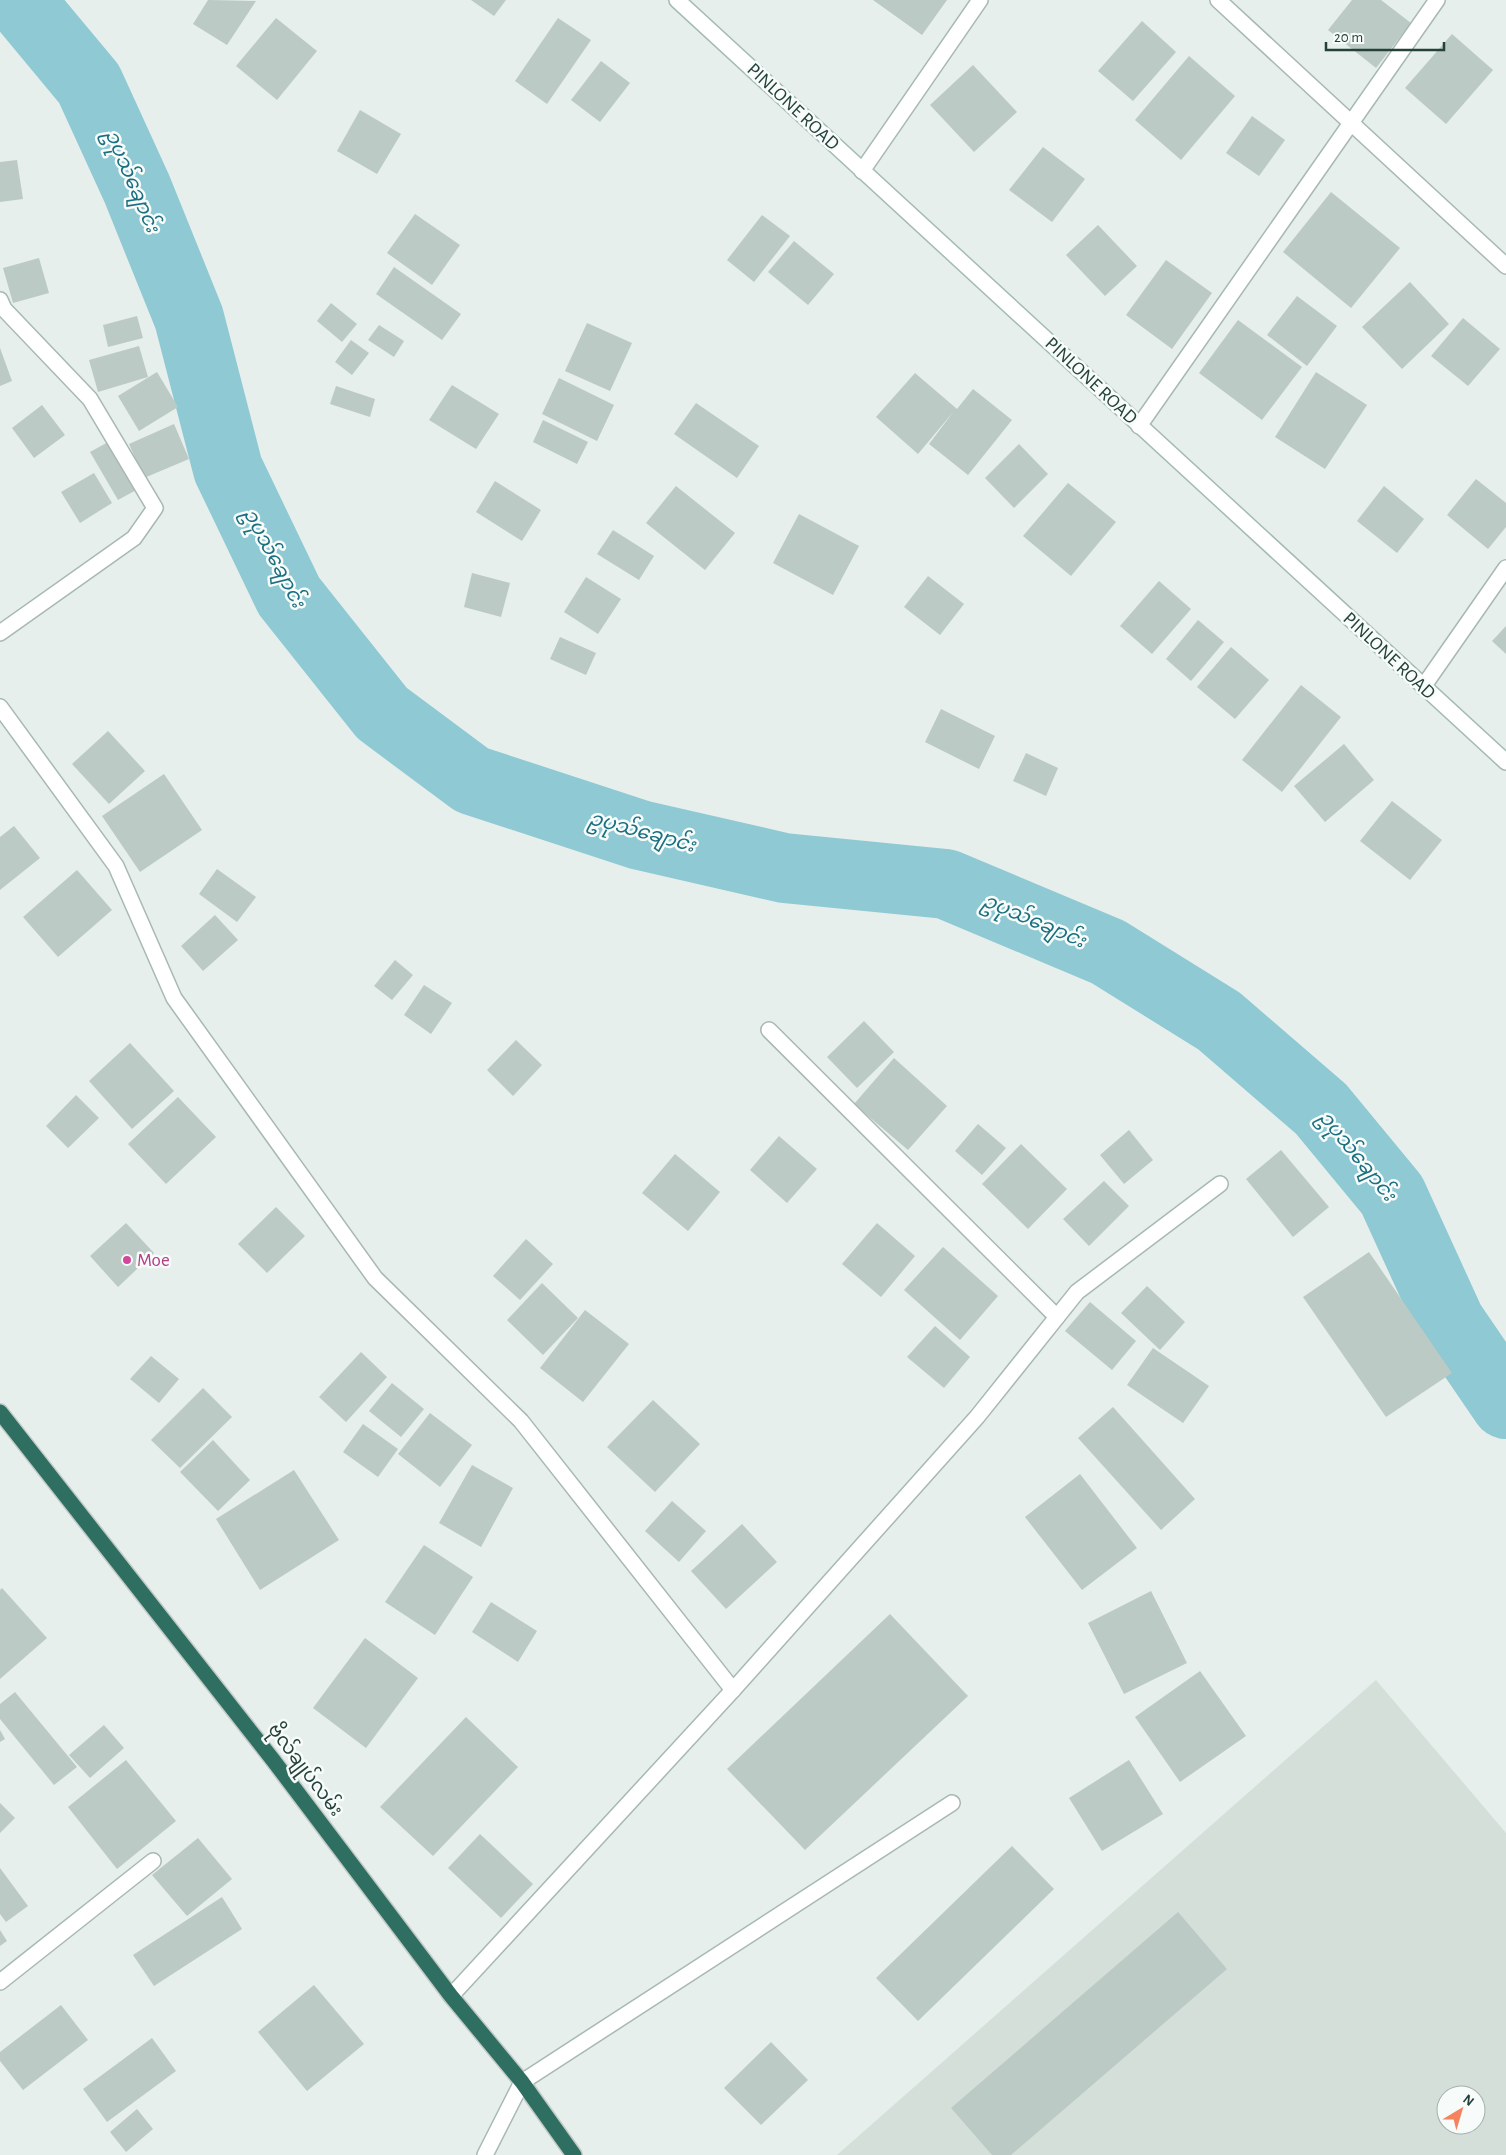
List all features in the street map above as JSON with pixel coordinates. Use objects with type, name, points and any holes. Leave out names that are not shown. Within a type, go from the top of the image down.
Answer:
[{"type":"highway","name":"ဗိုလ်ချုပ်လမ်း","points":[[0,1412],[273,1760],[451,1996],[522,2082],[574,2155]]},
{"type":"street","name":"PINLONE ROAD","points":[[677,0],[1506,762]]},
{"type":"street","points":[[862,171],[980,0]]},
{"type":"street","points":[[1218,0],[1506,266]]},
{"type":"street","points":[[1139,426],[1437,0]]},
{"type":"street","points":[[0,300],[4,309],[90,399],[155,508],[134,538],[0,633]]},
{"type":"street","points":[[1423,687],[1506,568]]},
{"type":"street","points":[[0,707],[116,866],[174,998],[375,1278],[521,1420],[734,1690]]},
{"type":"street","points":[[769,1030],[1057,1317]]},
{"type":"street","points":[[451,1996],[734,1690],[977,1416],[1078,1292],[1220,1184]]},
{"type":"street","points":[[485,2155],[522,2082],[952,1803]]},
{"type":"street","points":[[0,1982],[153,1861]]},
{"type":"shaded area","points":[[1376,1680],[1506,1833],[1506,2155],[837,2155]]},
{"type":"building","points":[[208,0],[256,1],[227,45],[193,24]]},
{"type":"building","points":[[471,0],[506,0],[494,16]]},
{"type":"building","points":[[873,0],[947,0],[922,35]]},
{"type":"building","points":[[1352,0],[1381,0],[1411,23],[1376,68],[1328,30]]},
{"type":"building","points":[[276,18],[317,51],[277,100],[236,66]]},
{"type":"building","points":[[558,18],[591,40],[547,104],[515,81]]},
{"type":"building","points":[[1142,21],[1176,52],[1133,101],[1098,71]]},
{"type":"building","points":[[1452,34],[1493,70],[1446,124],[1405,88]]},
{"type":"building","points":[[1189,56],[1235,96],[1181,160],[1135,120]]},
{"type":"building","points":[[601,61],[630,83],[600,122],[571,100]]},
{"type":"building","points":[[973,65],[1017,112],[974,152],[930,105]]},
{"type":"building","points":[[360,110],[401,134],[377,174],[337,151]]},
{"type":"building","points":[[1252,116],[1285,140],[1259,176],[1226,153]]},
{"type":"building","points":[[1043,147],[1085,179],[1052,222],[1009,190]]},
{"type":"building","points":[[17,160],[23,199],[0,202],[0,162]]},
{"type":"building","points":[[1331,192],[1400,248],[1351,308],[1283,252]]},
{"type":"building","points":[[415,214],[460,245],[432,285],[387,253]]},
{"type":"building","points":[[762,215],[790,236],[754,282],[727,260]]},
{"type":"building","points":[[1098,225],[1137,266],[1105,296],[1066,255]]},
{"type":"building","points":[[794,241],[834,274],[808,305],[768,272]]},
{"type":"building","points":[[39,258],[49,293],[13,303],[3,268]]},
{"type":"building","points":[[1166,260],[1212,293],[1172,349],[1126,315]]},
{"type":"building","points":[[394,267],[461,314],[442,340],[376,294]]},
{"type":"building","points":[[1410,282],[1449,324],[1402,369],[1362,327]]},
{"type":"building","points":[[1297,296],[1337,326],[1307,366],[1267,335]]},
{"type":"building","points":[[331,303],[357,324],[342,342],[317,321]]},
{"type":"building","points":[[137,316],[143,338],[108,347],[103,325]]},
{"type":"building","points":[[1463,318],[1500,349],[1468,386],[1431,356]]},
{"type":"building","points":[[1238,320],[1302,367],[1262,420],[1199,373]]},
{"type":"building","points":[[587,323],[632,343],[610,391],[565,371]]},
{"type":"building","points":[[379,325],[404,341],[394,357],[368,340]]},
{"type":"building","points":[[351,340],[369,353],[352,375],[335,362]]},
{"type":"building","points":[[139,346],[148,377],[98,392],[89,360]]},
{"type":"building","points":[[0,348],[12,381],[0,386]]},
{"type":"building","points":[[157,372],[178,407],[139,431],[118,396]]},
{"type":"building","points":[[1316,372],[1367,405],[1325,469],[1275,437]]},
{"type":"building","points":[[915,373],[957,409],[973,389],[1012,420],[968,475],[929,444],[954,411],[918,454],[876,417]]},
{"type":"building","points":[[559,378],[614,405],[597,441],[542,414]]},
{"type":"building","points":[[452,385],[499,414],[476,449],[429,420]]},
{"type":"building","points":[[336,386],[375,399],[370,417],[330,404]]},
{"type":"building","points":[[696,403],[759,446],[737,478],[674,434]]},
{"type":"building","points":[[42,405],[65,435],[34,458],[12,428]]},
{"type":"building","points":[[543,420],[588,442],[577,464],[533,442]]},
{"type":"building","points":[[174,424],[189,459],[144,478],[129,444]]},
{"type":"building","points":[[110,441],[138,489],[118,500],[90,452]]},
{"type":"building","points":[[1019,444],[1048,474],[1014,508],[985,478]]},
{"type":"building","points":[[94,473],[112,503],[80,523],[61,492]]},
{"type":"building","points":[[1476,479],[1506,503],[1506,527],[1488,549],[1447,515]]},
{"type":"building","points":[[495,481],[541,510],[522,541],[476,512]]},
{"type":"building","points":[[1068,483],[1116,522],[1071,576],[1023,536]]},
{"type":"building","points":[[676,486],[735,533],[705,570],[646,523]]},
{"type":"building","points":[[1384,486],[1424,519],[1397,553],[1357,521]]},
{"type":"building","points":[[799,514],[859,546],[833,595],[773,563]]},
{"type":"building","points":[[613,530],[654,556],[639,580],[597,554]]},
{"type":"building","points":[[472,573],[510,583],[501,617],[464,607]]},
{"type":"building","points":[[928,576],[964,604],[940,635],[904,607]]},
{"type":"building","points":[[586,577],[621,599],[598,634],[564,612]]},
{"type":"building","points":[[1159,581],[1191,609],[1152,654],[1120,626]]},
{"type":"building","points":[[1198,620],[1224,642],[1191,681],[1166,659]]},
{"type":"building","points":[[1506,626],[1506,654],[1492,641]]},
{"type":"building","points":[[560,637],[596,653],[586,675],[550,659]]},
{"type":"building","points":[[1231,647],[1269,680],[1235,719],[1197,687]]},
{"type":"building","points":[[1301,685],[1341,717],[1282,792],[1242,760]]},
{"type":"building","points":[[941,709],[995,736],[979,769],[925,742]]},
{"type":"building","points":[[108,731],[145,771],[109,804],[72,764]]},
{"type":"building","points":[[1344,744],[1374,780],[1325,822],[1294,786]]},
{"type":"building","points":[[1026,753],[1058,768],[1046,796],[1013,781]]},
{"type":"building","points":[[164,774],[202,830],[140,872],[102,816]]},
{"type":"building","points":[[1392,801],[1442,840],[1410,880],[1360,841]]},
{"type":"building","points":[[14,826],[40,858],[0,890],[0,837]]},
{"type":"building","points":[[217,869],[256,897],[237,922],[199,894]]},
{"type":"building","points":[[77,870],[112,910],[58,957],[23,917]]},
{"type":"building","points":[[215,915],[238,940],[203,971],[181,946]]},
{"type":"building","points":[[395,960],[413,975],[392,1000],[374,986]]},
{"type":"building","points":[[424,985],[452,1003],[431,1034],[404,1015]]},
{"type":"building","points":[[864,1021],[894,1052],[857,1088],[827,1057]]},
{"type":"building","points":[[516,1040],[542,1065],[513,1096],[487,1070]]},
{"type":"building","points":[[130,1043],[174,1091],[132,1129],[89,1081]]},
{"type":"building","points":[[894,1058],[947,1106],[908,1150],[854,1104]]},
{"type":"building","points":[[76,1095],[99,1118],[68,1148],[46,1126]]},
{"type":"building","points":[[178,1097],[216,1137],[166,1184],[128,1144]]},
{"type":"building","points":[[978,1124],[1006,1148],[982,1175],[955,1151]]},
{"type":"building","points":[[1129,1130],[1153,1160],[1124,1184],[1100,1155]]},
{"type":"building","points":[[779,1136],[817,1169],[787,1203],[750,1170]]},
{"type":"building","points":[[1021,1144],[1067,1189],[1028,1229],[982,1184]]},
{"type":"building","points":[[1281,1150],[1329,1207],[1293,1237],[1246,1179]]},
{"type":"building","points":[[675,1154],[720,1192],[688,1231],[642,1193]]},
{"type":"building","points":[[1104,1181],[1129,1206],[1089,1246],[1063,1219]]},
{"type":"building","points":[[276,1207],[305,1236],[267,1273],[238,1244]]},
{"type":"building","points":[[126,1223],[154,1253],[118,1287],[90,1256]]},
{"type":"building","points":[[877,1223],[915,1256],[881,1297],[842,1264]]},
{"type":"building","points":[[526,1239],[553,1264],[520,1300],[493,1276]]},
{"type":"building","points":[[943,1247],[998,1296],[960,1340],[904,1290]]},
{"type":"building","points":[[1369,1252],[1452,1373],[1386,1417],[1303,1297]]},
{"type":"building","points":[[542,1283],[578,1318],[543,1355],[507,1320]]},
{"type":"building","points":[[1147,1286],[1185,1322],[1160,1350],[1121,1313]]},
{"type":"building","points":[[1090,1302],[1136,1341],[1112,1370],[1065,1331]]},
{"type":"building","points":[[585,1310],[629,1344],[583,1402],[540,1368]]},
{"type":"building","points":[[935,1326],[970,1357],[944,1388],[907,1357]]},
{"type":"building","points":[[1153,1348],[1209,1386],[1183,1423],[1127,1385]]},
{"type":"building","points":[[361,1352],[387,1377],[346,1422],[319,1397]]},
{"type":"building","points":[[151,1356],[179,1379],[159,1403],[130,1379]]},
{"type":"building","points":[[392,1383],[424,1409],[401,1437],[369,1411]]},
{"type":"building","points":[[203,1388],[232,1417],[180,1468],[151,1440]]},
{"type":"building","points":[[653,1400],[700,1444],[655,1492],[607,1447]]},
{"type":"building","points":[[1113,1407],[1195,1499],[1161,1530],[1078,1438]]},
{"type":"building","points":[[430,1413],[472,1445],[440,1487],[398,1454]]},
{"type":"building","points":[[363,1424],[398,1449],[378,1477],[343,1452]]},
{"type":"building","points":[[213,1440],[250,1480],[218,1511],[180,1472]]},
{"type":"building","points":[[472,1465],[513,1488],[481,1547],[439,1523]]},
{"type":"building","points":[[294,1470],[339,1540],[260,1590],[216,1519]]},
{"type":"building","points":[[1080,1474],[1137,1548],[1082,1590],[1025,1517]]},
{"type":"building","points":[[672,1501],[706,1531],[679,1562],[645,1531]]},
{"type":"building","points":[[742,1524],[777,1562],[726,1609],[691,1571]]},
{"type":"building","points":[[424,1545],[473,1577],[435,1635],[385,1602]]},
{"type":"building","points":[[2,1588],[47,1638],[0,1679],[0,1590]]},
{"type":"building","points":[[1151,1591],[1187,1663],[1124,1694],[1088,1623]]},
{"type":"building","points":[[491,1602],[537,1631],[518,1662],[472,1632]]},
{"type":"building","points":[[890,1614],[968,1696],[805,1850],[727,1769]]},
{"type":"building","points":[[365,1638],[418,1678],[366,1748],[313,1708]]},
{"type":"building","points":[[1200,1671],[1246,1736],[1180,1782],[1135,1717]]},
{"type":"building","points":[[15,1692],[77,1767],[54,1785],[0,1719],[0,1704]]},
{"type":"building","points":[[466,1717],[518,1767],[433,1856],[380,1807]]},
{"type":"building","points":[[104,1725],[124,1748],[90,1778],[69,1755]]},
{"type":"building","points":[[0,1730],[5,1739],[0,1742]]},
{"type":"building","points":[[126,1760],[176,1821],[117,1869],[68,1807]]},
{"type":"building","points":[[1129,1760],[1163,1814],[1102,1851],[1069,1798]]},
{"type":"building","points":[[0,1803],[15,1818],[0,1833]]},
{"type":"building","points":[[480,1834],[533,1884],[501,1918],[448,1868]]},
{"type":"building","points":[[198,1838],[232,1879],[187,1916],[152,1875]]},
{"type":"building","points":[[1012,1846],[1054,1889],[918,2021],[876,1978]]},
{"type":"building","points":[[0,1868],[28,1906],[6,1922],[0,1914]]},
{"type":"building","points":[[222,1897],[242,1929],[154,1986],[133,1955]]},
{"type":"building","points":[[1178,1912],[1227,1969],[1011,2155],[992,2155],[951,2108]]},
{"type":"building","points":[[0,1930],[7,1941],[0,1946]]},
{"type":"building","points":[[314,1985],[364,2044],[307,2091],[258,2032]]},
{"type":"building","points":[[61,2005],[88,2040],[23,2090],[0,2061],[0,2052]]},
{"type":"building","points":[[152,2038],[176,2071],[107,2122],[83,2089]]},
{"type":"building","points":[[771,2042],[808,2080],[761,2125],[724,2088]]},
{"type":"building","points":[[137,2109],[153,2129],[126,2152],[110,2132]]},
{"type":"waterway","name":"ဥပုသ်ချောင်း","points":[[19,0],[89,84],[137,189],[189,318],[228,469],[289,596],[382,713],[472,780],[640,835],[784,868],[946,884],[1108,952],[1219,1021],[1321,1109],[1392,1195],[1450,1322],[1506,1404]]},
{"type":"place","name":"Moe","points":[[127,1260]]}]
